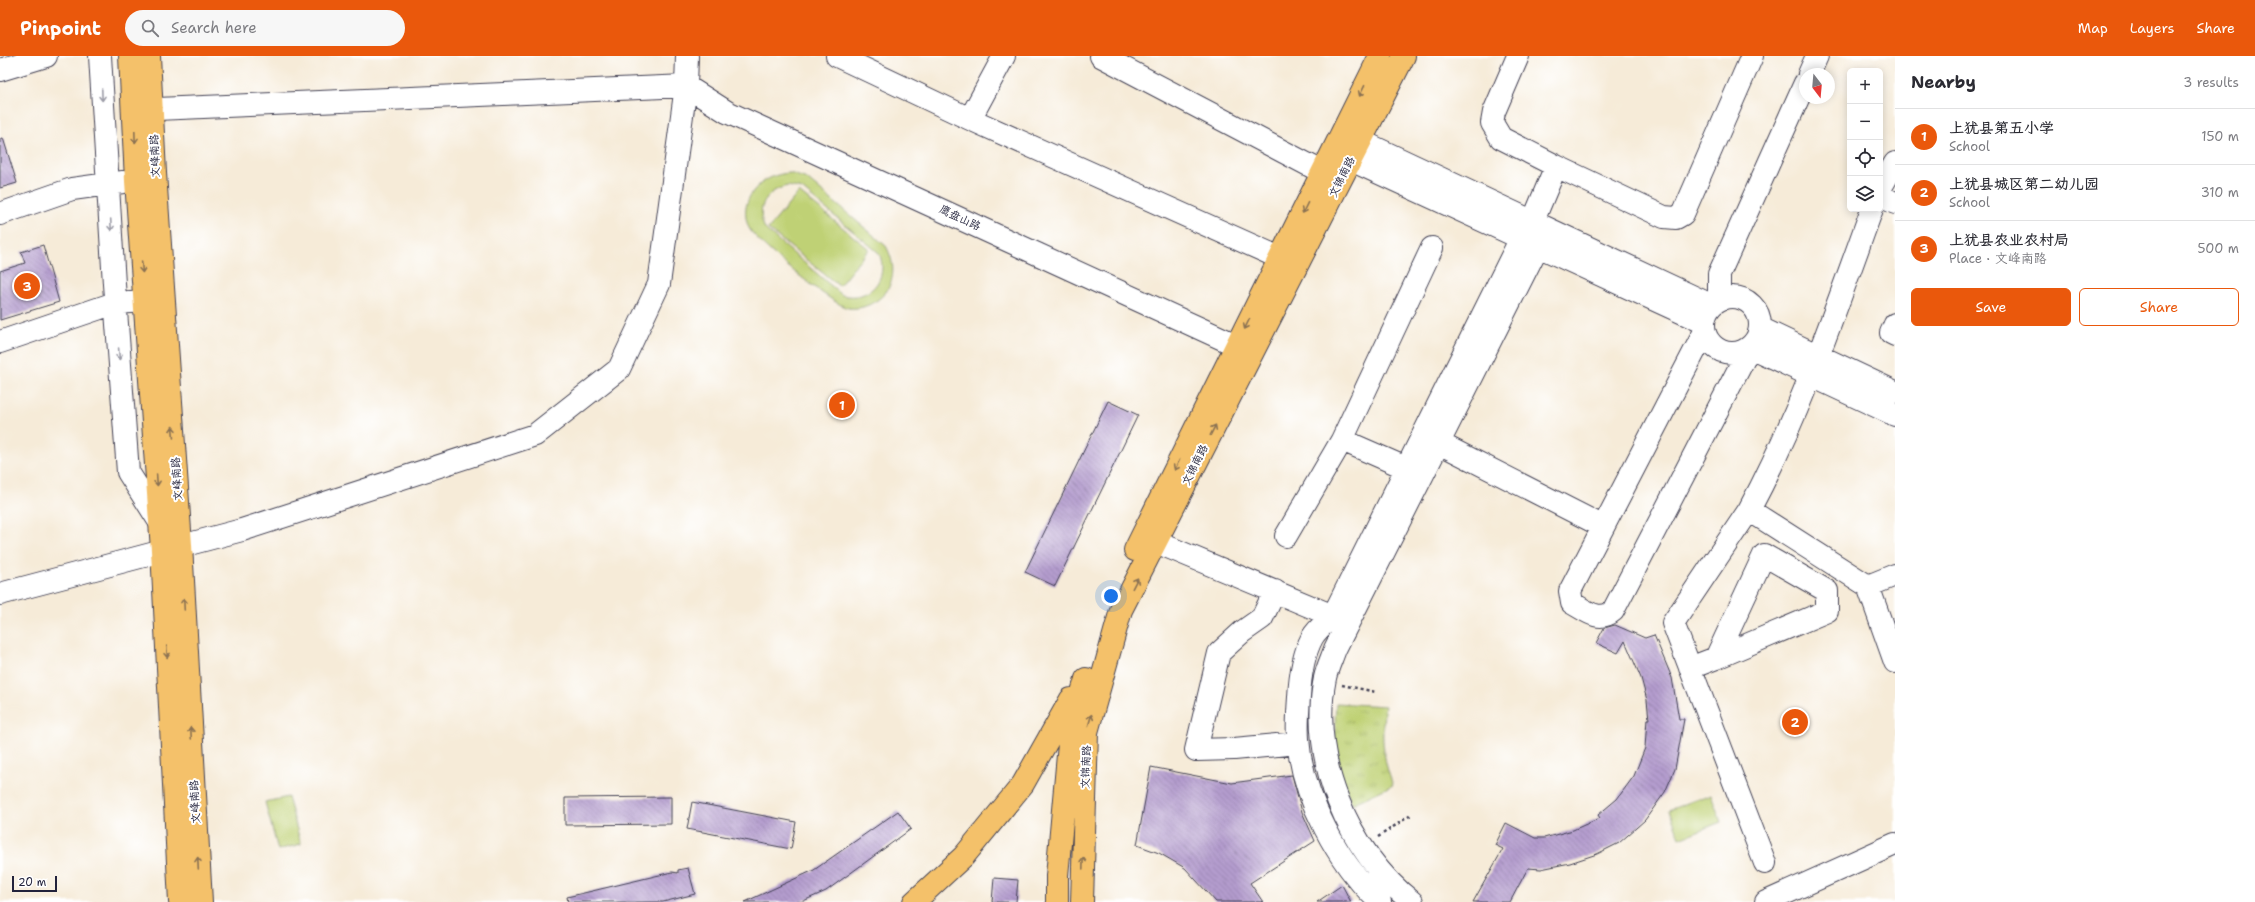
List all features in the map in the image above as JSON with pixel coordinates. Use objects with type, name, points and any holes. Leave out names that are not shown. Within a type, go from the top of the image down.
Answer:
[{"type":"main road","name":"文峰南路","points":[[130,56],[144,110]]},
{"type":"main road","name":"文峰南路","points":[[149,56],[144,110],[146,179],[172,548],[201,902]]},
{"type":"main road","name":"文锦南路","points":[[1057,901],[1057,876],[1070,733],[1109,603],[1380,56]]},
{"type":"main road","name":"文锦南路","points":[[1082,902],[1087,732],[1122,610],[1404,56]]},
{"type":"main road","name":"文峰南路","points":[[154,300],[161,524],[172,548],[180,902]]},
{"type":"main road","points":[[914,902],[964,856],[1022,784],[1090,665]]},
{"type":"street","points":[[0,70],[46,56]]},
{"type":"street","points":[[100,56],[109,184],[115,303],[128,472],[161,524]]},
{"type":"street","points":[[0,594],[242,530],[535,435],[619,369],[659,284],[686,86],[687,56]]},
{"type":"street","points":[[837,56],[970,119],[1280,258]]},
{"type":"street","points":[[970,119],[1004,56]]},
{"type":"street","points":[[1101,56],[1322,172]]},
{"type":"street","points":[[1518,56],[1494,112],[1492,123],[1501,138],[1556,166],[1664,217],[1676,218],[1683,214],[1752,56]]},
{"type":"street","points":[[1812,68],[1817,56]]},
{"type":"street","points":[[144,110],[686,86]]},
{"type":"street","name":"鹰盘山路","points":[[686,86],[727,112],[1236,345]]},
{"type":"street","points":[[1746,349],[1744,360],[1613,611],[1607,616],[1600,617],[1572,603],[1570,591],[1710,315],[1719,274],[1799,95]]},
{"type":"street","points":[[1361,141],[1532,234]]},
{"type":"street","points":[[1351,160],[1532,234],[1710,315]]},
{"type":"street","points":[[1883,184],[1895,162]]},
{"type":"street","points":[[1380,902],[1357,877],[1326,830],[1312,801],[1299,748],[1299,687],[1305,658],[1312,637],[1340,619],[1438,443],[1532,234],[1556,166]]},
{"type":"street","points":[[0,214],[72,190],[146,179]]},
{"type":"street","points":[[1883,193],[1895,188]]},
{"type":"street","points":[[1883,196],[1895,203]]},
{"type":"street","points":[[1765,863],[1673,623],[1749,510],[1771,469],[1814,366],[1871,212]]},
{"type":"street","points":[[1398,898],[1362,848],[1340,804],[1330,778],[1322,730],[1325,686],[1335,649],[1340,619],[1406,468],[1532,234]]},
{"type":"street","points":[[1286,536],[1342,440],[1432,248]]},
{"type":"street","points":[[1728,297],[1746,300],[1758,313],[1760,328],[1756,340],[1746,349],[1732,353],[1723,352],[1714,347],[1710,315],[1728,297]]},
{"type":"street","points":[[0,342],[115,303],[154,300]]},
{"type":"street","points":[[1895,324],[1891,334],[1895,335]]},
{"type":"street","points":[[1760,328],[1814,366],[1895,415]]},
{"type":"street","points":[[1746,349],[1814,366],[1895,392]]},
{"type":"street","points":[[1342,440],[1406,468]]},
{"type":"street","points":[[1438,443],[1602,526]]},
{"type":"street","points":[[1749,510],[1868,586],[1893,652]]},
{"type":"street","points":[[1156,542],[1340,619]]},
{"type":"street","points":[[1690,668],[1716,658],[1826,611],[1827,591],[1764,555],[1716,658]]},
{"type":"street","points":[[1868,586],[1895,575]]},
{"type":"street","points":[[1275,592],[1262,618],[1242,632],[1219,653],[1196,750],[1324,748]]},
{"type":"street","points":[[1299,687],[1325,686]]},
{"type":"street","points":[[1766,902],[1895,844]]},
{"type":"path","points":[[1325,686],[1376,692]]},
{"type":"path","points":[[1362,848],[1411,815]]},
{"type":"green space","points":[[790,173],[807,179],[886,246],[891,257],[893,275],[886,292],[882,296],[864,307],[848,308],[812,285],[779,259],[755,236],[749,228],[746,217],[746,207],[749,198],[761,183],[780,174]],"holes":[[[788,186],[802,189],[879,253],[882,263],[882,272],[875,286],[868,292],[861,295],[842,295],[765,229],[761,214],[764,201],[768,196],[774,191]]]},
{"type":"green space","points":[[799,192],[869,249],[839,286],[768,229]]},
{"type":"green space","points":[[1336,703],[1385,706],[1383,746],[1389,775],[1393,785],[1352,804],[1343,779],[1338,755],[1335,729]]},
{"type":"green space","points":[[1711,794],[1721,822],[1680,838],[1669,810]]},
{"type":"green space","points":[[288,797],[301,844],[278,850],[265,802]]},
{"type":"building","points":[[3,138],[17,183],[0,188],[0,139]]},
{"type":"building","points":[[43,245],[59,302],[0,320],[0,271],[25,263],[21,252]]},
{"type":"building","points":[[1108,401],[1138,415],[1055,586],[1025,572]]},
{"type":"building","points":[[1615,625],[1645,638],[1654,635],[1672,678],[1679,719],[1684,719],[1675,769],[1665,792],[1645,820],[1619,843],[1597,854],[1570,863],[1541,869],[1528,868],[1510,902],[1473,902],[1503,849],[1495,845],[1506,823],[1535,838],[1544,838],[1573,830],[1600,818],[1598,815],[1617,799],[1634,776],[1645,748],[1647,719],[1649,719],[1647,700],[1641,678],[1625,641],[1618,653],[1596,643],[1604,628]]},
{"type":"building","points":[[1151,767],[1232,783],[1292,775],[1302,812],[1315,841],[1250,883],[1263,902],[1216,902],[1185,868],[1159,853],[1137,845]]},
{"type":"building","points":[[671,797],[671,824],[565,825],[565,798]]},
{"type":"building","points":[[692,802],[796,822],[791,849],[687,829]]},
{"type":"building","points":[[898,811],[911,829],[826,891],[801,902],[745,902],[814,870]]},
{"type":"building","points":[[688,868],[695,894],[663,902],[568,902],[567,897],[672,872],[678,873],[678,870]]},
{"type":"building","points":[[994,878],[1018,880],[1016,902],[992,902]]},
{"type":"building","points":[[1342,885],[1351,902],[1317,902]]},
{"type":"place","name":"上犹县农业农村局","points":[[27,286]]},
{"type":"place","name":"上犹县第五小学","points":[[842,405]]},
{"type":"place","name":"上犹县城区第二幼儿园","points":[[1795,722]]}]
